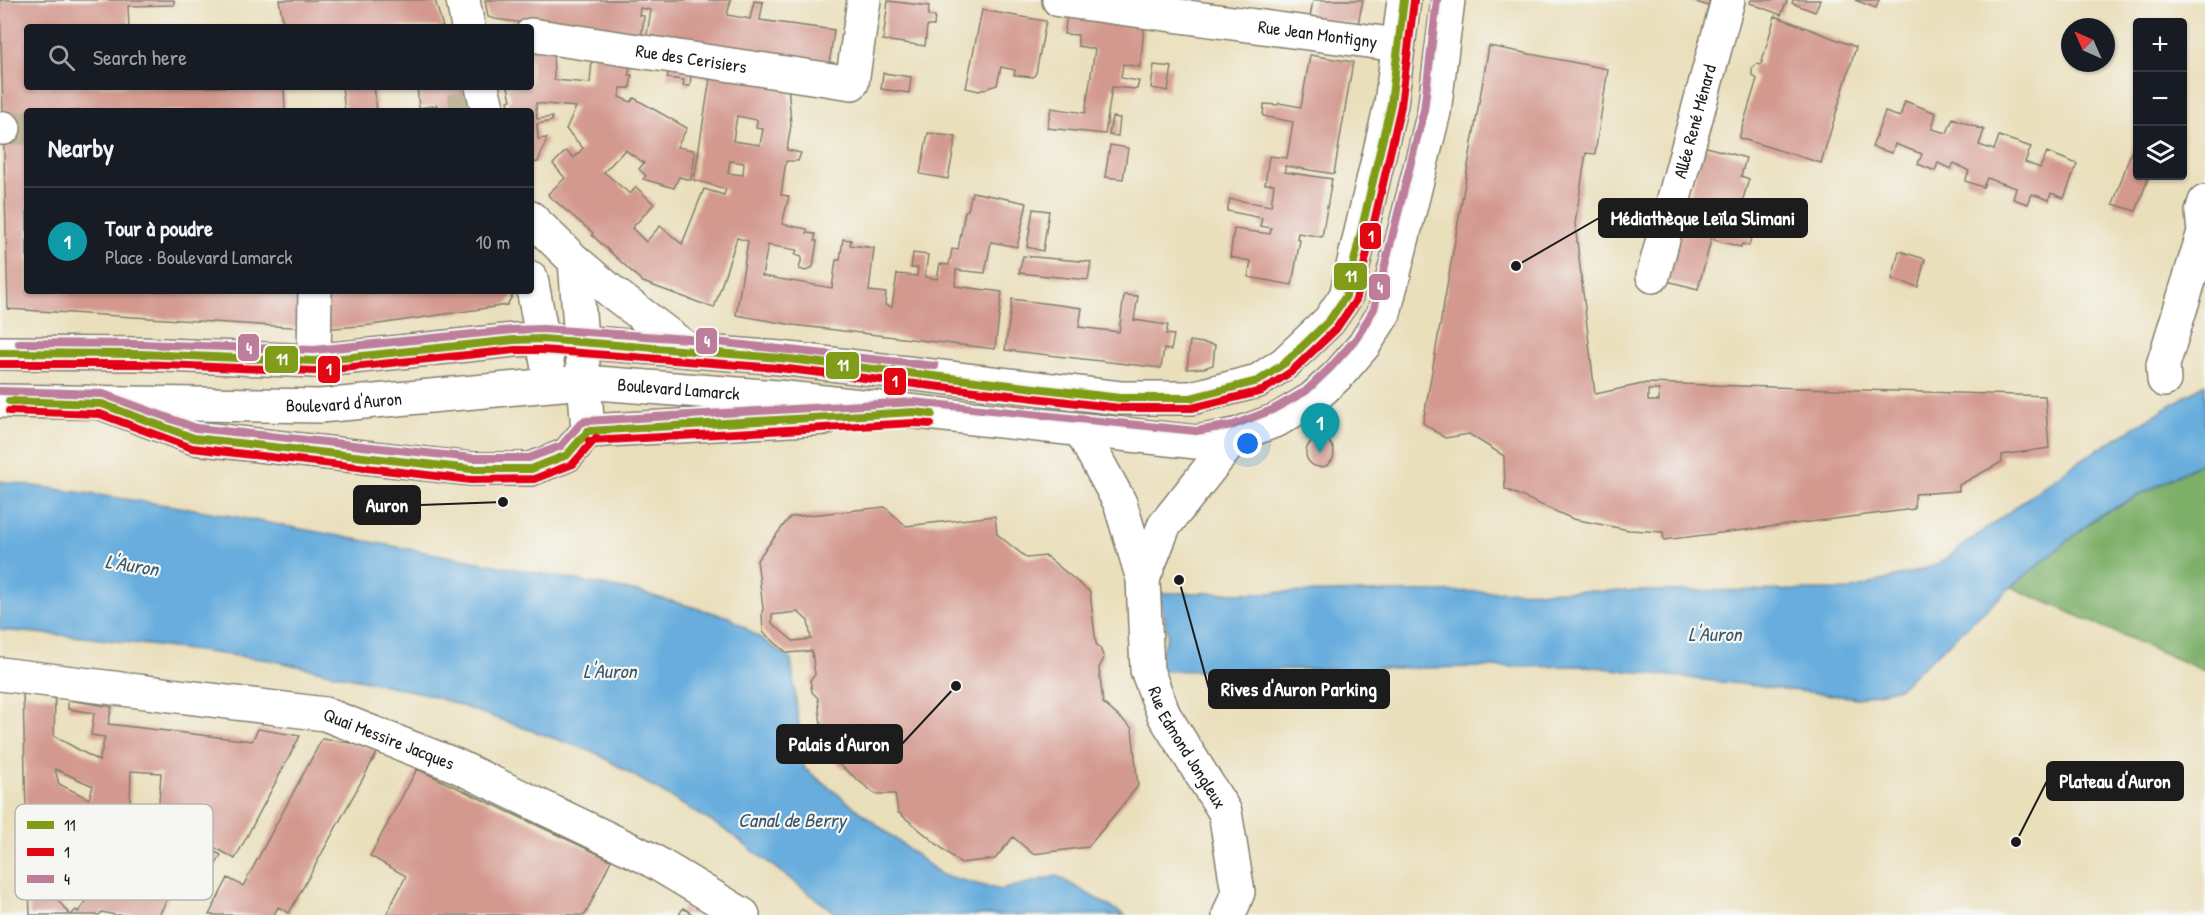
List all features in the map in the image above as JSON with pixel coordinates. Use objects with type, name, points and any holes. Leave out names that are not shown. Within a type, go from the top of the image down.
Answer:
[{"type":"main road","name":"Rue des Cerisiers","points":[[534,35],[852,82],[864,0]]},
{"type":"main road","name":"Rue Jean Montigny","points":[[1059,0],[1398,45]]},
{"type":"main road","points":[[0,353],[140,354],[314,361],[542,339],[687,349],[1120,398],[1191,398],[1258,381],[1285,363],[1309,342],[1329,321],[1346,296],[1391,104],[1404,0]]},
{"type":"main road","name":"Boulevard Lamarck","points":[[584,382],[777,397],[1196,442],[1236,435],[1277,420],[1312,399],[1339,374],[1364,345],[1384,313],[1434,112],[1448,0]]},
{"type":"main road","name":"Allée René Ménard","points":[[1653,276],[1728,0]]},
{"type":"main road","points":[[2164,380],[2163,365],[2204,232],[2202,212],[2205,202]]},
{"type":"main road","points":[[534,221],[575,261],[612,292],[687,349]]},
{"type":"main road","points":[[575,261],[588,431]]},
{"type":"main road","points":[[314,361],[315,294]]},
{"type":"main road","points":[[534,294],[552,384]]},
{"type":"main road","name":"Boulevard d'Auron","points":[[0,400],[102,404],[321,406],[584,382]]},
{"type":"main road","name":"Boulevard d'Auron","points":[[102,404],[194,438],[471,469],[531,469],[567,455],[588,431]]},
{"type":"main road","name":"Boulevard Lamarck","points":[[588,431],[914,412]]},
{"type":"main road","name":"Rue Edmond Jongleux","points":[[1081,430],[1120,503],[1143,589],[1147,670],[1164,715],[1225,812],[1238,892],[1229,915]]},
{"type":"main road","name":"Rue Edmond Jongleux","points":[[1143,589],[1164,526],[1236,435]]},
{"type":"main road","name":"Quai Messire Jacques","points":[[0,675],[325,714],[455,765],[638,853],[743,915]]},
{"type":"green space","points":[[2205,461],[2205,671],[2011,587],[2099,516]]},
{"type":"water","points":[[2205,384],[2205,461],[2099,516],[2011,587],[1899,688],[1858,698],[1586,666],[1154,671],[1168,635],[1159,593],[1850,590],[1937,565],[2071,466]]},
{"type":"water","name":"L'Auron","points":[[0,481],[194,509],[634,591],[729,617],[791,659],[804,768],[942,875],[1000,890],[1057,876],[1125,915],[838,915],[724,829],[596,753],[427,694],[270,660],[84,637],[0,630]]},
{"type":"building","points":[[0,0],[174,0],[174,5],[128,6],[129,24],[24,24],[24,90],[284,90],[285,108],[24,108],[24,294],[307,294],[306,328],[8,309]]},
{"type":"building","points":[[279,0],[435,0],[442,24],[283,24]]},
{"type":"building","points":[[485,0],[731,0],[727,15],[750,19],[754,1],[763,2],[760,20],[834,30],[829,66],[646,40],[651,10],[640,8],[639,15],[644,16],[641,39],[488,17]]},
{"type":"building","points":[[1313,0],[1363,0],[1358,24],[1310,17]]},
{"type":"building","points":[[1690,0],[1713,0],[1711,7]]},
{"type":"building","points":[[1751,0],[1787,1],[1781,15],[1750,3]]},
{"type":"building","points":[[1793,0],[1820,0],[1815,12],[1792,3]]},
{"type":"building","points":[[1855,0],[1879,0],[1876,8]]},
{"type":"building","points":[[888,1],[929,6],[928,16],[935,16],[934,26],[927,26],[925,46],[883,40]]},
{"type":"building","points":[[982,10],[1046,21],[1036,73],[1033,77],[1014,75],[1015,70],[1001,67],[997,85],[979,91],[966,88]]},
{"type":"building","points":[[1068,11],[1145,20],[1140,67],[1123,64],[1121,78],[1139,81],[1137,89],[1112,87],[1105,134],[1047,128],[1051,108],[1085,113],[1095,49],[1078,46],[1078,35],[1064,34]]},
{"type":"building","points":[[1775,16],[1856,47],[1821,163],[1739,138],[1757,79],[1752,75],[1752,69],[1756,64],[1761,65]]},
{"type":"building","points":[[534,40],[553,43],[554,80],[590,83],[593,49],[631,55],[630,88],[621,88],[619,97],[631,102],[634,98],[687,128],[677,147],[693,150],[695,153],[691,180],[679,177],[674,188],[643,179],[646,176],[639,169],[644,163],[625,150],[604,172],[630,194],[636,187],[654,204],[632,228],[646,242],[660,226],[682,244],[704,189],[724,195],[726,189],[694,180],[710,78],[691,75],[690,86],[683,86],[684,80],[667,78],[670,61],[788,83],[791,125],[787,150],[801,153],[798,161],[786,161],[781,195],[789,196],[782,224],[807,229],[807,233],[815,234],[815,241],[817,241],[813,267],[806,271],[799,269],[802,257],[795,255],[797,250],[768,245],[762,276],[832,288],[836,260],[840,260],[843,239],[851,240],[850,245],[874,248],[869,291],[886,293],[885,305],[892,307],[897,274],[917,276],[918,268],[911,268],[913,253],[928,255],[925,277],[937,279],[940,264],[949,265],[952,249],[958,250],[965,211],[968,210],[972,192],[1027,203],[1017,247],[991,242],[985,273],[956,270],[955,286],[1002,292],[995,349],[793,325],[736,315],[748,241],[737,238],[714,308],[643,282],[592,235],[593,233],[548,194],[565,178],[553,164],[566,151],[574,158],[583,148],[566,129],[576,107],[536,103],[537,119],[552,117],[552,121],[537,124],[538,139],[547,138],[538,162],[534,163],[534,108],[509,108],[508,101],[511,100],[509,90],[534,90]],"holes":[[[737,116],[757,120],[756,128],[763,129],[760,145],[733,141]],[[730,161],[744,163],[743,175],[728,173]]]},
{"type":"building","points":[[1489,46],[1608,69],[1595,154],[1586,153],[1575,224],[1595,394],[1647,383],[2045,396],[2049,448],[2002,455],[2002,462],[1959,485],[1959,491],[1915,494],[1914,509],[1664,540],[1663,532],[1629,530],[1573,519],[1505,489],[1504,456],[1469,434],[1445,438],[1423,423]],"holes":[[[1648,390],[1659,390],[1659,401],[1648,401]]]},
{"type":"building","points":[[1310,55],[1353,62],[1334,174],[1285,166],[1285,172],[1332,179],[1322,237],[1298,233],[1297,239],[1300,240],[1292,285],[1248,277],[1251,261],[1230,257],[1234,229],[1270,234],[1271,228],[1260,226],[1262,218],[1227,211],[1230,199],[1271,206],[1274,184],[1265,184],[1269,156],[1287,158],[1293,122],[1263,116],[1264,104],[1278,105],[1279,103],[1301,107]]},
{"type":"building","points":[[1154,65],[1172,67],[1168,91],[1151,88]]},
{"type":"building","points":[[883,73],[911,77],[909,93],[881,89]]},
{"type":"building","points":[[342,90],[374,90],[377,108],[345,108]]},
{"type":"building","points":[[417,90],[462,90],[468,108],[438,108],[437,105],[419,108]]},
{"type":"building","points":[[1905,101],[1936,113],[1932,129],[1947,133],[1953,118],[1984,130],[1979,145],[1994,150],[1999,136],[2031,147],[2025,162],[2040,168],[2047,152],[2077,164],[2064,198],[2051,193],[2049,200],[2032,194],[2028,204],[2013,199],[2016,188],[1987,178],[1983,187],[1965,181],[1969,171],[1954,163],[1951,169],[1938,163],[1935,171],[1918,164],[1922,154],[1895,144],[1892,153],[1872,147],[1885,112],[1900,117]]},
{"type":"building","points":[[1112,117],[1120,118],[1118,136],[1109,135]]},
{"type":"building","points":[[928,133],[956,137],[948,179],[920,174]]},
{"type":"building","points":[[1110,145],[1128,148],[1123,179],[1105,177]]},
{"type":"building","points":[[1703,146],[1746,158],[1741,176],[1749,179],[1735,226],[1686,212]]},
{"type":"building","points":[[2133,146],[2133,180],[2148,180],[2136,211],[2113,204]]},
{"type":"building","points":[[1033,209],[1049,211],[1043,251],[1027,247]]},
{"type":"building","points":[[1684,216],[1715,225],[1698,289],[1667,281]]},
{"type":"building","points":[[1716,228],[1751,238],[1749,246],[1742,244],[1741,247],[1714,240]]},
{"type":"building","points":[[1899,251],[1925,259],[1918,287],[1892,279]]},
{"type":"building","points":[[1023,256],[1091,262],[1088,280],[1019,273]]},
{"type":"building","points":[[324,294],[513,294],[507,305],[372,325],[323,329]]},
{"type":"building","points":[[1124,295],[1138,296],[1134,320],[1168,325],[1166,334],[1174,335],[1171,350],[1164,349],[1161,368],[1005,350],[1012,299],[1082,308],[1079,327],[1119,332]]},
{"type":"building","points":[[1190,341],[1215,345],[1213,365],[1187,369]]},
{"type":"building","points":[[1320,439],[1330,443],[1334,453],[1330,463],[1320,467],[1310,463],[1306,453],[1310,443]]},
{"type":"building","points":[[885,507],[906,526],[995,516],[997,534],[1008,543],[1027,558],[1046,556],[1090,592],[1096,644],[1104,658],[1099,668],[1103,703],[1132,728],[1138,786],[1088,847],[1033,854],[1013,837],[995,859],[960,863],[898,812],[895,794],[875,794],[824,752],[818,698],[812,692],[810,680],[815,675],[812,651],[787,653],[763,632],[763,608],[757,560],[790,517]],"holes":[[[798,612],[808,621],[811,639],[793,641],[772,623],[772,615]]]},
{"type":"building","points":[[23,693],[55,698],[54,736],[99,761],[105,737],[91,735],[94,713],[68,709],[68,700],[112,707],[108,724],[252,741],[258,729],[300,736],[235,859],[213,846],[213,804],[159,804],[161,773],[131,771],[130,803],[132,804],[26,804]],"holes":[[[55,769],[93,786],[89,799],[59,784]]]},
{"type":"building","points":[[322,739],[359,744],[378,751],[289,913],[278,907],[274,915],[209,915],[228,878],[243,886]]},
{"type":"building","points":[[417,769],[611,860],[585,915],[386,915],[406,876],[370,856]]},
{"type":"building","points":[[213,851],[221,855],[213,870]]},
{"type":"building","points":[[29,900],[58,900],[70,915],[30,915]]},
{"type":"building","points":[[87,900],[167,900],[159,915],[115,915],[102,912],[99,915],[71,915],[76,910],[78,912]]},
{"type":"building","points":[[683,908],[694,915],[679,915]]},
{"type":"tunnel","points":[[4,128],[24,128]]},
{"type":"transit line","name":"11","points":[[0,353],[140,354],[314,361],[542,339],[780,358],[1120,398],[1191,398],[1258,381],[1285,363],[1329,321],[1346,296],[1391,104],[1404,0]]},
{"type":"transit line","name":"4","points":[[0,391],[103,394],[196,428],[472,458],[529,458],[561,446],[581,423],[586,421],[914,402],[1196,431],[1233,425],[1272,410],[1306,391],[1356,339],[1374,309],[1424,110],[1437,0]]},
{"type":"transit line","name":"1","points":[[0,364],[140,364],[314,371],[515,350],[542,350],[779,368],[1120,408],[1192,408],[1262,391],[1292,371],[1336,329],[1356,300],[1401,106],[1414,1]]},
{"type":"transit line","name":"4","points":[[19,343],[140,344],[314,350],[543,329],[688,339],[935,366]]},
{"type":"transit line","name":"11","points":[[9,401],[102,404],[194,438],[471,469],[531,469],[567,455],[588,431]]},
{"type":"transit line","name":"1","points":[[9,411],[100,414],[192,448],[471,480],[534,479],[573,464],[596,438]]},
{"type":"transit line","name":"11","points":[[588,431],[914,412],[932,414]]},
{"type":"transit line","name":"1","points":[[589,441],[914,423],[931,424]]},
{"type":"place","name":"Médiathèque Leïla Slimani","points":[[1516,266]]},
{"type":"place","name":"Tour à poudre","points":[[1320,453]]},
{"type":"place","name":"Auron","points":[[503,502]]},
{"type":"place","name":"Rives d'Auron Parking","points":[[1179,580]]},
{"type":"place","name":"Palais d'Auron","points":[[956,686]]},
{"type":"place","name":"Plateau d'Auron","points":[[2016,842]]},
{"type":"water label","name":"Canal de Berry","points":[[792,820]]}]
